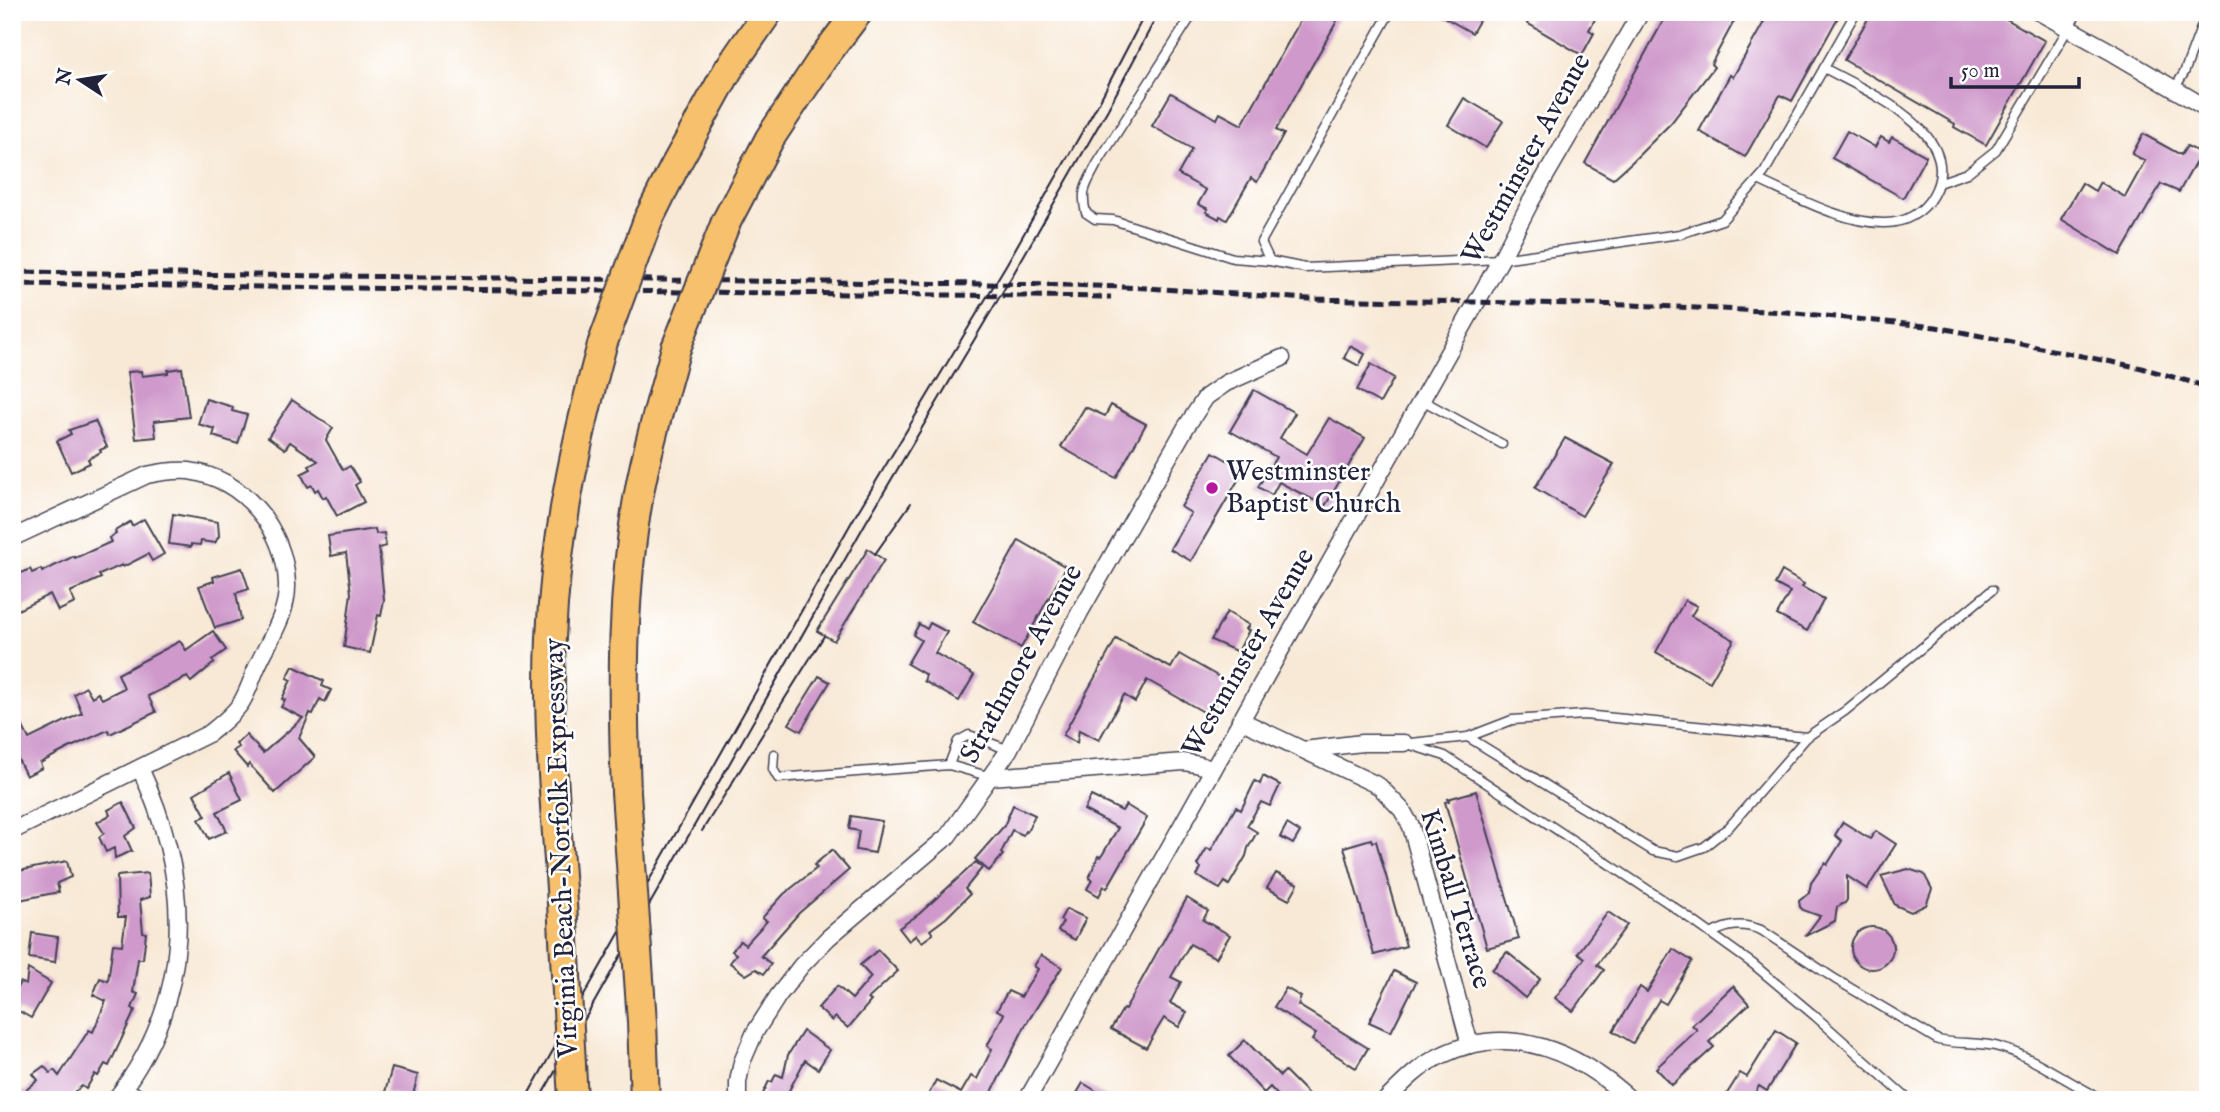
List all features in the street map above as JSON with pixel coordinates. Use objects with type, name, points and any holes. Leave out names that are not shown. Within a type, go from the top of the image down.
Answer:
[{"type":"highway","name":"Virginia Beach-Norfolk Expressway","points":[[573,1100],[551,728],[551,637],[568,484],[602,345],[648,220],[728,70],[768,12]]},
{"type":"highway","points":[[645,1100],[626,792],[623,664],[631,544],[641,482],[676,348],[726,222],[770,138],[823,58],[858,12]]},
{"type":"street","name":"Westminster Avenue","points":[[1027,1100],[1422,400],[1531,201],[1641,12]]},
{"type":"street","points":[[2039,12],[2208,109]]},
{"type":"street","name":"Strathmore Avenue","points":[[738,1100],[742,1062],[755,1032],[802,965],[828,938],[948,836],[1009,750],[1080,611],[1206,397],[1226,383],[1282,358]]},
{"type":"street","points":[[12,538],[130,481],[168,471],[189,471],[210,476],[232,487],[252,502],[263,515],[279,544],[287,585],[284,610],[240,705],[226,720],[210,733],[12,831]]},
{"type":"street","name":"Kimball Terrace","points":[[1240,720],[1379,786],[1402,810],[1410,826],[1470,1045]]},
{"type":"street","points":[[1304,750],[1362,743],[1404,743]]},
{"type":"street","points":[[991,777],[1184,762],[1213,770]]},
{"type":"street","points":[[140,768],[164,828],[175,869],[178,904],[178,947],[167,1004],[155,1036],[119,1094],[142,1100]]},
{"type":"street","points":[[1385,1100],[1423,1066],[1439,1056],[1470,1045],[1499,1041],[1525,1043],[1557,1051],[1578,1060],[1611,1082],[1631,1100]]},
{"type":"lane","points":[[1194,12],[1083,190],[1082,199],[1086,213],[1095,219],[1113,220],[1233,258],[1270,261],[1305,268],[1501,259],[1681,234],[1722,220],[1764,173],[1856,12]]},
{"type":"lane","points":[[1270,261],[1261,242],[1390,12]]},
{"type":"lane","points":[[1941,182],[1967,173],[1996,150],[2078,12]]},
{"type":"lane","points":[[2174,89],[2184,74],[2207,12]]},
{"type":"lane","points":[[1758,180],[1861,220],[1884,223],[1903,221],[1929,204],[1941,182],[1939,159],[1928,136],[1914,121],[1889,103],[1824,68]]},
{"type":"lane","points":[[1422,400],[1502,444]]},
{"type":"lane","points":[[1468,737],[1653,851],[1678,856],[1704,847],[1729,827],[1807,737],[1845,711],[1992,590]]},
{"type":"lane","points":[[1404,743],[1468,737],[1512,720],[1584,715],[1807,737]]},
{"type":"lane","points":[[949,765],[958,741],[969,735],[1009,750]]},
{"type":"lane","points":[[1404,743],[1444,756],[1671,905],[1752,964],[1909,1100]]},
{"type":"lane","points":[[774,754],[773,769],[778,778],[949,765],[991,777]]},
{"type":"lane","points":[[1711,934],[1734,925],[1751,926],[1761,930],[1835,979],[1938,1040],[1955,1044],[1984,1044],[2013,1051],[2104,1100]]},
{"type":"building","points":[[1305,12],[1342,12],[1276,130],[1284,134],[1257,182],[1251,178],[1227,220],[1220,216],[1219,219],[1198,204],[1206,190],[1178,174],[1192,149],[1152,126],[1171,93],[1217,119],[1220,113],[1242,125]]},
{"type":"building","points":[[1435,12],[1484,12],[1472,33]]},
{"type":"building","points":[[1532,12],[1599,12],[1589,30],[1594,33],[1582,55],[1527,23]]},
{"type":"building","points":[[1668,12],[1739,12],[1711,64],[1714,67],[1671,123],[1613,179],[1585,163]]},
{"type":"building","points":[[1745,12],[1841,12],[1792,101],[1780,95],[1745,157],[1699,131],[1764,22]]},
{"type":"building","points":[[1872,12],[1994,12],[2045,41],[1986,145],[1844,60]]},
{"type":"building","points":[[1464,98],[1503,121],[1486,148],[1448,125]]},
{"type":"building","points":[[1847,131],[1875,147],[1881,137],[1889,142],[1892,137],[1926,156],[1903,198],[1832,158]]},
{"type":"building","points":[[2143,134],[2181,155],[2187,146],[2201,153],[2179,192],[2161,184],[2120,255],[2061,219],[2082,183],[2095,191],[2100,182],[2125,197],[2145,161],[2132,154]]},
{"type":"building","points":[[1350,346],[1365,354],[1359,366],[1344,358]]},
{"type":"building","points":[[1371,364],[1394,378],[1380,403],[1357,390]]},
{"type":"building","points":[[182,368],[189,417],[154,421],[156,437],[136,439],[127,372],[141,371],[142,376],[168,373],[168,370]]},
{"type":"building","points":[[1254,390],[1295,413],[1280,438],[1307,454],[1329,418],[1365,438],[1325,506],[1279,482],[1272,495],[1258,487],[1276,457],[1230,431]]},
{"type":"building","points":[[206,399],[233,407],[232,411],[247,415],[238,444],[213,436],[215,429],[198,424]]},
{"type":"building","points":[[292,400],[333,428],[326,440],[343,470],[350,466],[360,482],[355,485],[364,502],[337,516],[326,496],[323,498],[312,485],[308,487],[301,474],[311,469],[309,466],[318,461],[290,442],[285,449],[268,437]]},
{"type":"building","points":[[1111,405],[1146,424],[1116,478],[1061,447],[1085,407],[1105,416]]},
{"type":"building","points":[[95,421],[107,447],[88,459],[90,463],[71,472],[57,441],[71,434],[69,430]]},
{"type":"building","points":[[1565,438],[1614,464],[1582,516],[1535,488]]},
{"type":"building","name":"Westminster Baptist Church","points":[[1213,452],[1244,470],[1191,561],[1170,549],[1191,513],[1181,507]]},
{"type":"building","points":[[173,514],[218,522],[219,536],[215,543],[201,541],[200,545],[191,544],[191,547],[169,544]]},
{"type":"building","points":[[144,519],[164,554],[152,561],[148,554],[123,567],[122,565],[99,575],[101,578],[70,592],[75,603],[58,611],[50,594],[12,613],[12,577],[30,569],[32,573],[41,569],[42,572],[74,556],[75,558],[111,542],[109,538],[116,534],[115,531],[130,522],[132,526]]},
{"type":"building","points":[[375,529],[376,534],[384,533],[386,546],[379,548],[384,600],[370,653],[344,647],[351,593],[346,553],[331,556],[328,536]]},
{"type":"building","points":[[1019,540],[1066,567],[1021,648],[973,622]]},
{"type":"building","points":[[868,549],[884,560],[834,641],[817,631]]},
{"type":"building","points":[[242,568],[249,589],[236,593],[241,620],[215,628],[199,586],[214,581],[213,577]]},
{"type":"building","points":[[1782,571],[1804,584],[1802,587],[1824,599],[1807,631],[1777,615],[1790,592],[1775,584]]},
{"type":"building","points":[[1685,600],[1697,606],[1691,616],[1734,640],[1710,682],[1656,652]]},
{"type":"building","points":[[1227,612],[1249,625],[1238,652],[1211,640]]},
{"type":"building","points":[[930,623],[947,632],[935,653],[974,675],[959,701],[924,681],[926,675],[907,664],[921,640],[913,635],[919,624],[927,629]]},
{"type":"building","points":[[213,631],[226,650],[191,682],[187,677],[148,696],[156,712],[110,734],[108,730],[69,748],[40,763],[42,768],[26,776],[18,759],[12,762],[12,705],[29,739],[82,713],[74,694],[86,687],[92,697],[98,693],[102,699],[124,688],[118,674],[180,641],[186,650]]},
{"type":"building","points":[[1116,639],[1171,668],[1179,654],[1228,682],[1209,715],[1147,680],[1135,702],[1124,695],[1099,740],[1079,730],[1077,743],[1063,735]]},
{"type":"building","points":[[293,666],[324,681],[322,686],[331,690],[325,702],[320,699],[313,714],[310,713],[299,738],[315,757],[275,793],[249,764],[247,767],[233,751],[239,747],[236,744],[246,735],[263,753],[303,718],[281,707],[291,680],[287,678]]},
{"type":"building","points":[[819,676],[830,682],[801,731],[789,724]]},
{"type":"building","points":[[229,773],[242,800],[217,812],[227,831],[209,839],[199,819],[206,816],[194,794]]},
{"type":"building","points":[[1263,776],[1280,785],[1270,806],[1261,802],[1247,826],[1257,832],[1229,885],[1225,882],[1220,889],[1197,876],[1201,868],[1197,865],[1207,848],[1211,850],[1236,807],[1241,810],[1255,781],[1260,784]]},
{"type":"building","points":[[1476,791],[1519,939],[1487,948],[1445,802]]},
{"type":"building","points":[[1091,796],[1122,811],[1126,805],[1147,818],[1107,888],[1104,886],[1099,896],[1087,889],[1092,880],[1089,878],[1098,856],[1101,857],[1118,828],[1084,810]]},
{"type":"building","points":[[123,802],[136,828],[125,836],[132,851],[115,858],[114,848],[106,852],[99,837],[104,833],[97,822],[110,815],[108,810]]},
{"type":"building","points":[[1013,805],[1035,815],[1023,835],[1012,830],[1001,853],[1003,855],[989,871],[975,859],[1004,826]]},
{"type":"building","points":[[851,816],[882,821],[875,853],[856,850],[859,831],[849,829]]},
{"type":"building","points":[[1843,822],[1870,839],[1876,831],[1896,844],[1867,889],[1847,876],[1847,900],[1837,907],[1835,921],[1805,936],[1820,916],[1803,910],[1799,901],[1809,893],[1811,883],[1825,863],[1827,865],[1842,841],[1835,835]]},
{"type":"building","points":[[1287,824],[1300,832],[1293,844],[1280,837]]},
{"type":"building","points":[[1371,839],[1372,842],[1376,841],[1406,946],[1374,955],[1344,847]]},
{"type":"building","points":[[832,850],[849,870],[799,913],[761,956],[771,964],[764,974],[756,969],[746,975],[730,963],[736,954],[732,951],[740,941],[745,945],[767,921],[762,918],[784,894],[817,868],[814,865]]},
{"type":"building","points":[[67,861],[71,877],[57,883],[59,892],[19,900],[14,872]]},
{"type":"building","points":[[976,862],[982,868],[965,889],[970,894],[930,930],[933,934],[922,942],[916,935],[909,941],[899,928],[919,914]]},
{"type":"building","points":[[1908,869],[1924,874],[1932,889],[1926,905],[1911,912],[1895,905],[1881,876]]},
{"type":"building","points":[[148,873],[150,897],[140,900],[143,932],[146,933],[143,959],[138,959],[133,992],[138,994],[132,1008],[135,1010],[109,1066],[105,1064],[98,1076],[95,1074],[86,1089],[82,1086],[65,1100],[14,1100],[38,1080],[33,1074],[44,1066],[50,1073],[54,1070],[59,1076],[89,1030],[93,1032],[106,1001],[93,995],[100,978],[108,981],[113,944],[122,945],[126,917],[118,917],[117,876]]},
{"type":"building","points":[[1276,873],[1298,884],[1289,900],[1267,888]]},
{"type":"building","points":[[1187,898],[1208,911],[1203,920],[1230,935],[1216,958],[1190,944],[1171,977],[1181,982],[1170,1003],[1187,1012],[1179,1027],[1164,1018],[1146,1048],[1111,1029],[1123,1009],[1125,1010]]},
{"type":"building","points":[[1066,909],[1086,918],[1075,940],[1058,931]]},
{"type":"building","points":[[1608,912],[1627,925],[1597,965],[1604,970],[1573,1011],[1555,998],[1585,958],[1578,953]]},
{"type":"building","points":[[1872,927],[1887,933],[1893,948],[1887,963],[1872,969],[1857,963],[1851,948],[1857,933]]},
{"type":"building","points":[[32,933],[58,937],[55,962],[29,958]]},
{"type":"building","points":[[1673,949],[1692,961],[1666,1004],[1659,1000],[1633,1043],[1613,1031],[1640,987],[1647,992]]},
{"type":"building","points":[[878,950],[898,971],[868,999],[871,1001],[848,1028],[835,1017],[832,1021],[818,1008],[837,986],[852,999],[871,977],[860,965]]},
{"type":"building","points":[[1507,952],[1540,979],[1525,998],[1492,970]]},
{"type":"building","points":[[1041,955],[1062,967],[1025,1026],[988,1100],[926,1100],[936,1080],[961,1093],[971,1076],[977,1079],[992,1049],[987,1046],[1004,1014],[997,1010],[1008,991],[1021,997],[1038,969],[1034,966]]},
{"type":"building","points":[[28,969],[51,983],[31,1018],[12,1007],[12,996],[20,982],[26,985]]},
{"type":"building","points":[[1394,971],[1416,982],[1391,1032],[1369,1022]]},
{"type":"building","points":[[1733,986],[1749,1004],[1709,1042],[1714,1047],[1672,1085],[1656,1068],[1697,1030],[1692,1025]]},
{"type":"building","points":[[1286,988],[1301,997],[1298,1005],[1368,1048],[1356,1068],[1312,1040],[1316,1034],[1274,1007]]},
{"type":"building","points":[[1776,1030],[1796,1043],[1767,1091],[1759,1086],[1751,1100],[1723,1100],[1740,1073],[1747,1077]]},
{"type":"building","points":[[803,1031],[830,1050],[818,1069],[805,1060],[784,1100],[760,1100],[769,1081],[772,1082],[776,1074],[783,1077],[788,1055]]},
{"type":"building","points":[[1245,1040],[1280,1076],[1285,1071],[1314,1100],[1282,1100],[1270,1087],[1264,1093],[1229,1056]]},
{"type":"building","points":[[392,1068],[418,1075],[412,1099],[385,1092]]},
{"type":"building","points":[[1083,1083],[1111,1100],[1073,1100]]},
{"type":"tram line","points":[[525,1100],[854,518],[1006,265],[1098,104],[1146,12]]},
{"type":"tram line","points":[[539,1100],[865,524],[1108,109],[1159,12]]},
{"type":"tram line","points":[[875,554],[911,503]]},
{"type":"tram line","points":[[702,831],[824,636]]},
{"type":"railway","points":[[12,272],[1067,285],[1309,299],[1632,305],[1787,312],[1936,327],[2142,368],[2208,387]]},
{"type":"railway","points":[[12,284],[1111,297]]},
{"type":"place","name":"Westminster Baptist Church","points":[[1212,488]]}]
